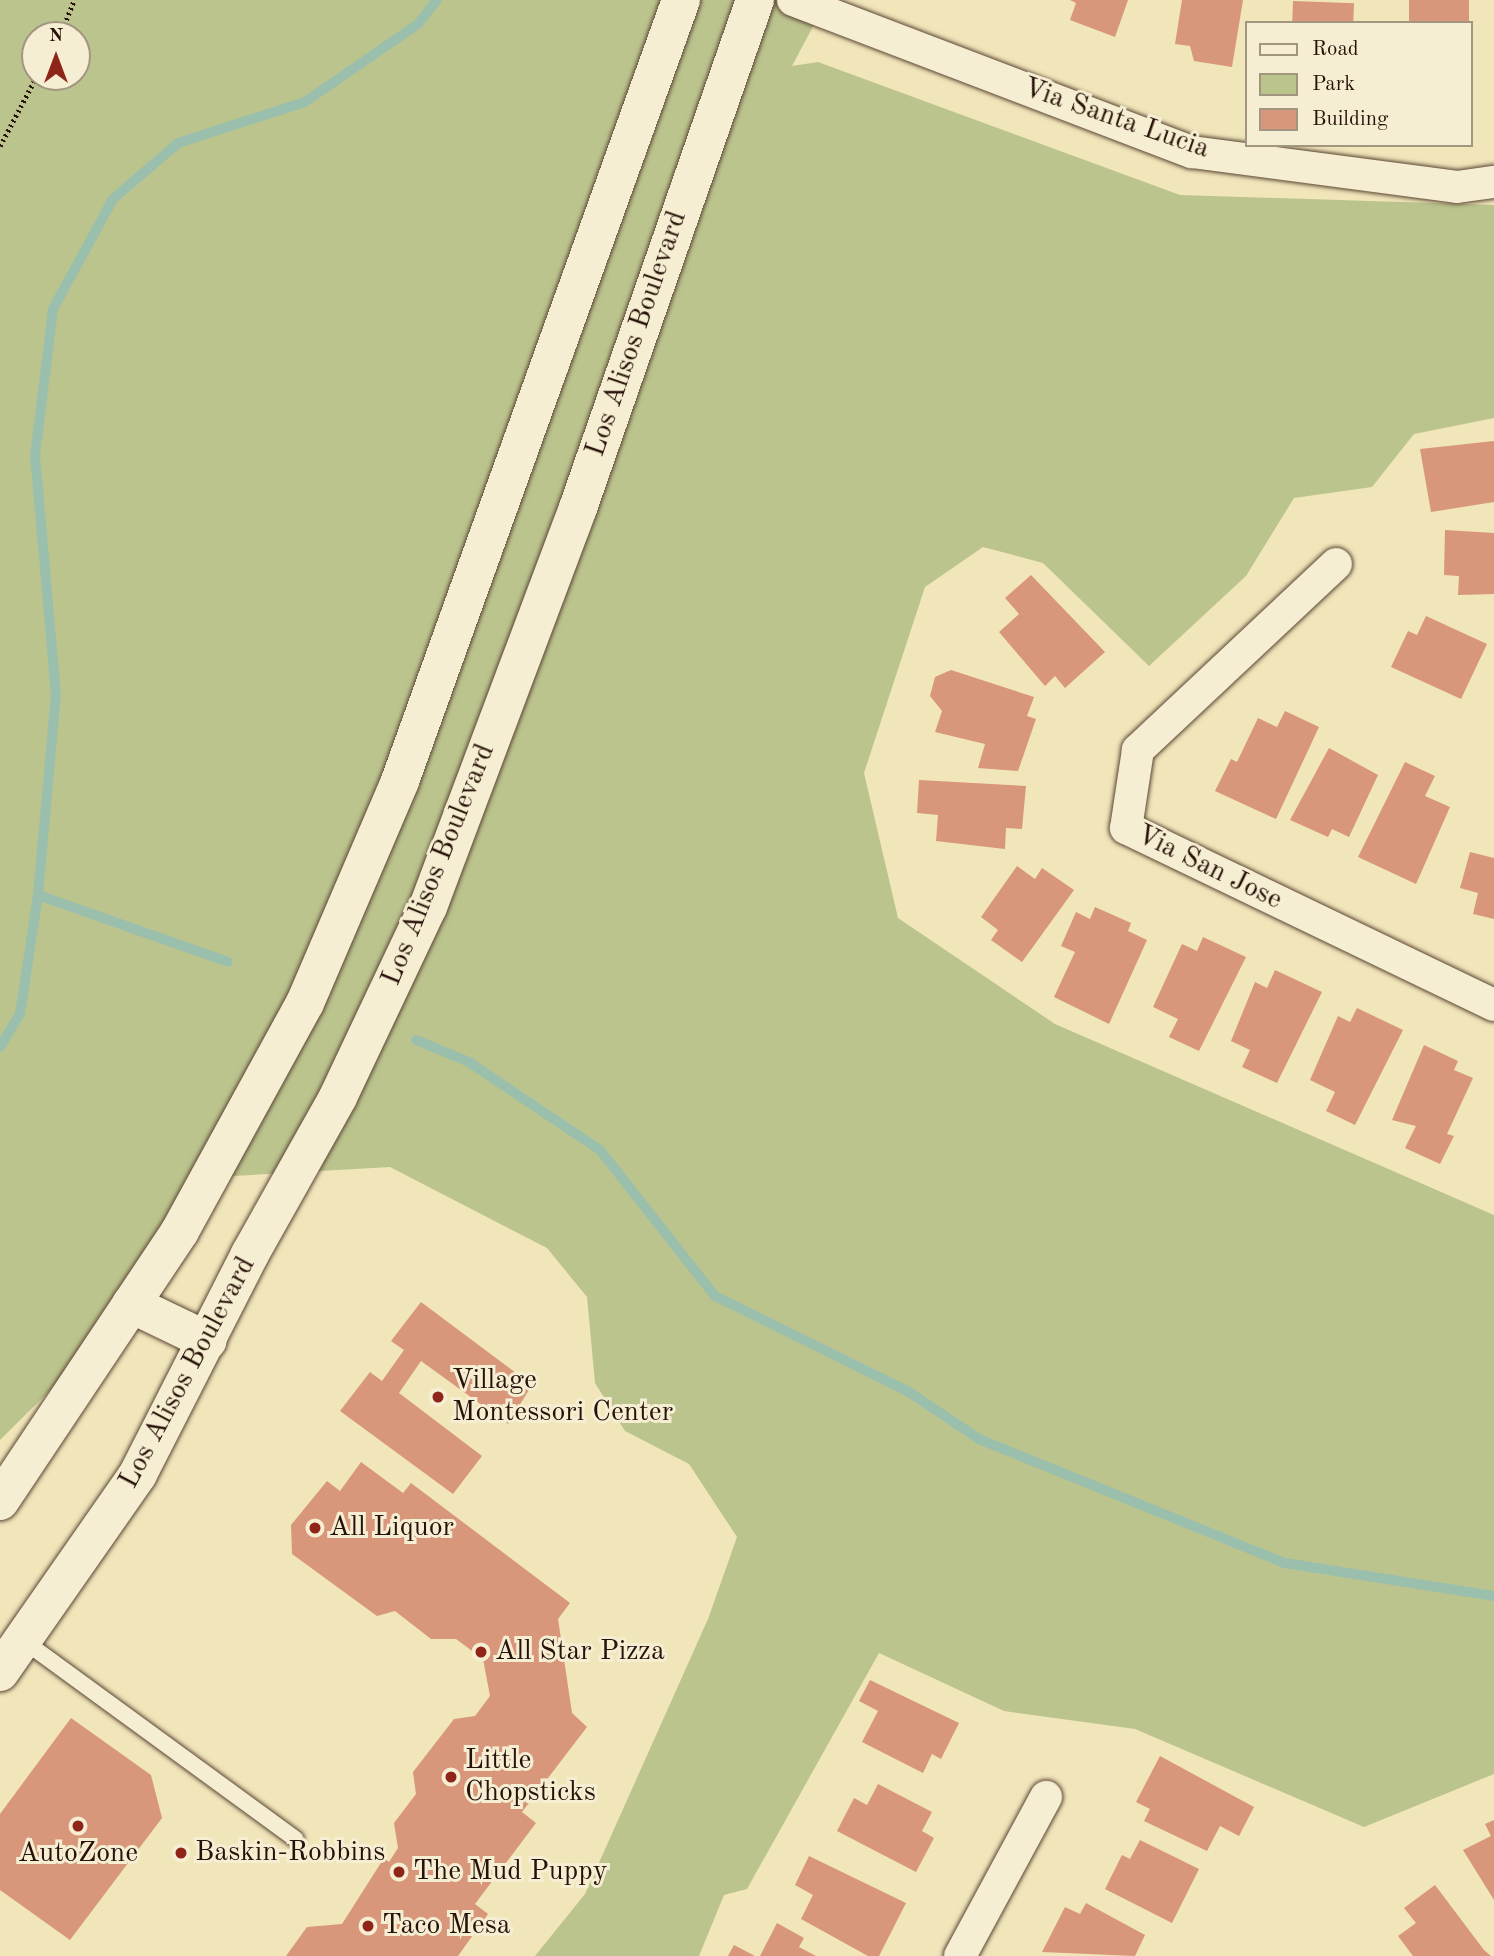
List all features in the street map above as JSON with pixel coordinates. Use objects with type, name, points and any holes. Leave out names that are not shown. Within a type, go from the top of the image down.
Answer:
[{"type":"main road","points":[[0,1501],[131,1304],[240,1128],[305,1003],[400,781],[681,0]]},
{"type":"main road","name":"Los Alisos Boulevard","points":[[0,1672],[138,1474],[250,1254],[338,1097],[428,907],[578,508],[755,0]]},
{"type":"main road","points":[[131,1304],[208,1341]]},
{"type":"street","name":"Via Santa Lucia","points":[[793,0],[1192,152],[1457,187],[1494,182]]},
{"type":"street","name":"Via San Jose","points":[[1336,564],[1139,750],[1126,828],[1494,1005]]},
{"type":"street","points":[[960,1956],[1046,1797]]},
{"type":"lane","points":[[24,1641],[296,1839]]},
{"type":"path","points":[[66,21],[75,0]]},
{"type":"path","points":[[0,146],[29,91]]},
{"type":"green space","points":[[0,0],[827,0],[792,66],[818,62],[1180,195],[1494,205],[1494,418],[1414,434],[1372,487],[1294,498],[1246,576],[1149,666],[1043,563],[983,547],[925,587],[864,773],[898,918],[1055,1024],[1494,1215],[1494,1774],[1364,1827],[1135,1729],[1004,1711],[879,1653],[747,1889],[724,1895],[699,1956],[535,1956],[585,1894],[708,1619],[737,1537],[689,1464],[625,1431],[595,1383],[587,1297],[547,1248],[390,1167],[233,1176],[122,1319],[0,1440]]},
{"type":"building","points":[[1070,0],[1128,0],[1115,37],[1070,20],[1076,3]]},
{"type":"building","points":[[1182,0],[1243,0],[1232,67],[1194,61],[1190,46],[1175,44]]},
{"type":"building","points":[[1409,0],[1469,0],[1469,21],[1409,21]]},
{"type":"building","points":[[1293,1],[1354,3],[1353,21],[1292,21]]},
{"type":"building","points":[[1494,441],[1494,502],[1431,512],[1420,449]]},
{"type":"building","points":[[1445,530],[1494,533],[1494,594],[1458,595],[1459,576],[1444,575]]},
{"type":"building","points":[[1031,575],[1105,652],[1065,688],[1055,676],[1045,686],[999,632],[1019,614],[1005,598]]},
{"type":"building","points":[[1426,616],[1487,644],[1461,699],[1391,667],[1408,631],[1417,635]]},
{"type":"building","points":[[951,670],[1034,697],[1027,716],[1036,719],[1018,771],[978,768],[985,744],[935,732],[942,711],[930,696],[935,677]]},
{"type":"building","points":[[1285,711],[1319,727],[1276,819],[1215,791],[1231,759],[1237,762],[1258,718],[1277,727]]},
{"type":"building","points":[[1329,748],[1378,775],[1349,837],[1332,829],[1328,837],[1290,820]]},
{"type":"building","points":[[1405,762],[1435,776],[1425,796],[1450,807],[1416,884],[1358,857]]},
{"type":"building","points":[[919,780],[1026,786],[1022,829],[1006,828],[1005,849],[936,841],[938,815],[917,813]]},
{"type":"building","points":[[1470,852],[1494,858],[1494,919],[1473,914],[1478,893],[1460,888]]},
{"type":"building","points":[[1017,866],[1035,879],[1042,868],[1074,890],[1022,962],[991,940],[998,930],[981,917]]},
{"type":"building","points":[[1095,907],[1131,923],[1128,931],[1147,940],[1109,1024],[1054,997],[1075,952],[1061,946],[1076,912],[1090,919]]},
{"type":"building","points":[[1203,937],[1246,957],[1199,1051],[1169,1037],[1178,1019],[1153,1007],[1182,944],[1197,951]]},
{"type":"building","points":[[1275,970],[1322,992],[1277,1083],[1242,1067],[1250,1050],[1231,1041],[1255,982],[1267,988]]},
{"type":"building","points":[[1357,1008],[1403,1030],[1355,1125],[1326,1111],[1335,1092],[1310,1080],[1338,1016],[1350,1022]]},
{"type":"building","points":[[1424,1045],[1458,1061],[1454,1070],[1473,1078],[1447,1134],[1454,1136],[1440,1164],[1405,1148],[1416,1126],[1392,1120]]},
{"type":"building","points":[[421,1302],[532,1385],[508,1424],[421,1361],[399,1393],[482,1456],[453,1494],[340,1411],[370,1372],[382,1381],[404,1350],[391,1341]]},
{"type":"building","points":[[361,1462],[403,1493],[411,1483],[570,1603],[558,1619],[572,1713],[587,1727],[522,1812],[536,1823],[475,1904],[488,1914],[458,1956],[286,1956],[307,1927],[342,1924],[384,1858],[389,1862],[398,1848],[394,1823],[416,1794],[413,1772],[454,1719],[475,1716],[490,1696],[483,1659],[456,1639],[431,1639],[395,1611],[377,1616],[292,1554],[291,1525],[327,1481],[340,1491]]},
{"type":"building","points":[[870,1680],[959,1723],[941,1759],[932,1754],[923,1773],[862,1742],[878,1711],[859,1701]]},
{"type":"building","name":"AutoZone","points":[[71,1718],[151,1775],[162,1818],[70,1940],[0,1890],[0,1814]]},
{"type":"building","points":[[1160,1756],[1254,1807],[1239,1836],[1220,1826],[1207,1851],[1144,1821],[1150,1809],[1136,1802]]},
{"type":"building","points":[[878,1784],[932,1812],[922,1831],[934,1838],[916,1872],[837,1831],[854,1798],[867,1805]]},
{"type":"building","points":[[1494,1820],[1494,1900],[1463,1850],[1491,1836],[1485,1824]]},
{"type":"building","points":[[1140,1840],[1199,1869],[1172,1923],[1105,1889],[1122,1855],[1130,1859]]},
{"type":"building","points":[[809,1856],[906,1903],[879,1956],[868,1956],[801,1919],[813,1895],[795,1885]]},
{"type":"building","points":[[1435,1885],[1491,1956],[1413,1956],[1398,1936],[1416,1923],[1404,1908]]},
{"type":"building","points":[[1086,1903],[1145,1935],[1135,1956],[1042,1952],[1065,1907],[1080,1914]]},
{"type":"building","points":[[777,1923],[804,1938],[799,1947],[816,1956],[760,1956]]},
{"type":"building","points":[[734,1945],[755,1956],[728,1956]]},
{"type":"waterway","points":[[0,1047],[20,1014],[38,895],[56,695],[35,456],[53,309],[113,199],[178,143],[305,102],[418,24],[437,0]]},
{"type":"waterway","points":[[38,895],[228,962]]},
{"type":"waterway","points":[[416,1040],[469,1062],[600,1150],[715,1296],[909,1392],[979,1439],[1285,1563],[1494,1596]]},
{"type":"place","name":"Village Montessori Center","points":[[438,1397]]},
{"type":"place","name":"All Liquor","points":[[315,1528]]},
{"type":"place","name":"All Star Pizza","points":[[481,1652]]},
{"type":"place","name":"Little Chopsticks","points":[[451,1777]]},
{"type":"place","name":"AutoZone","points":[[78,1826]]},
{"type":"place","name":"Baskin-Robbins","points":[[181,1853]]},
{"type":"place","name":"The Mud Puppy","points":[[399,1872]]},
{"type":"place","name":"Taco Mesa","points":[[368,1926]]}]
